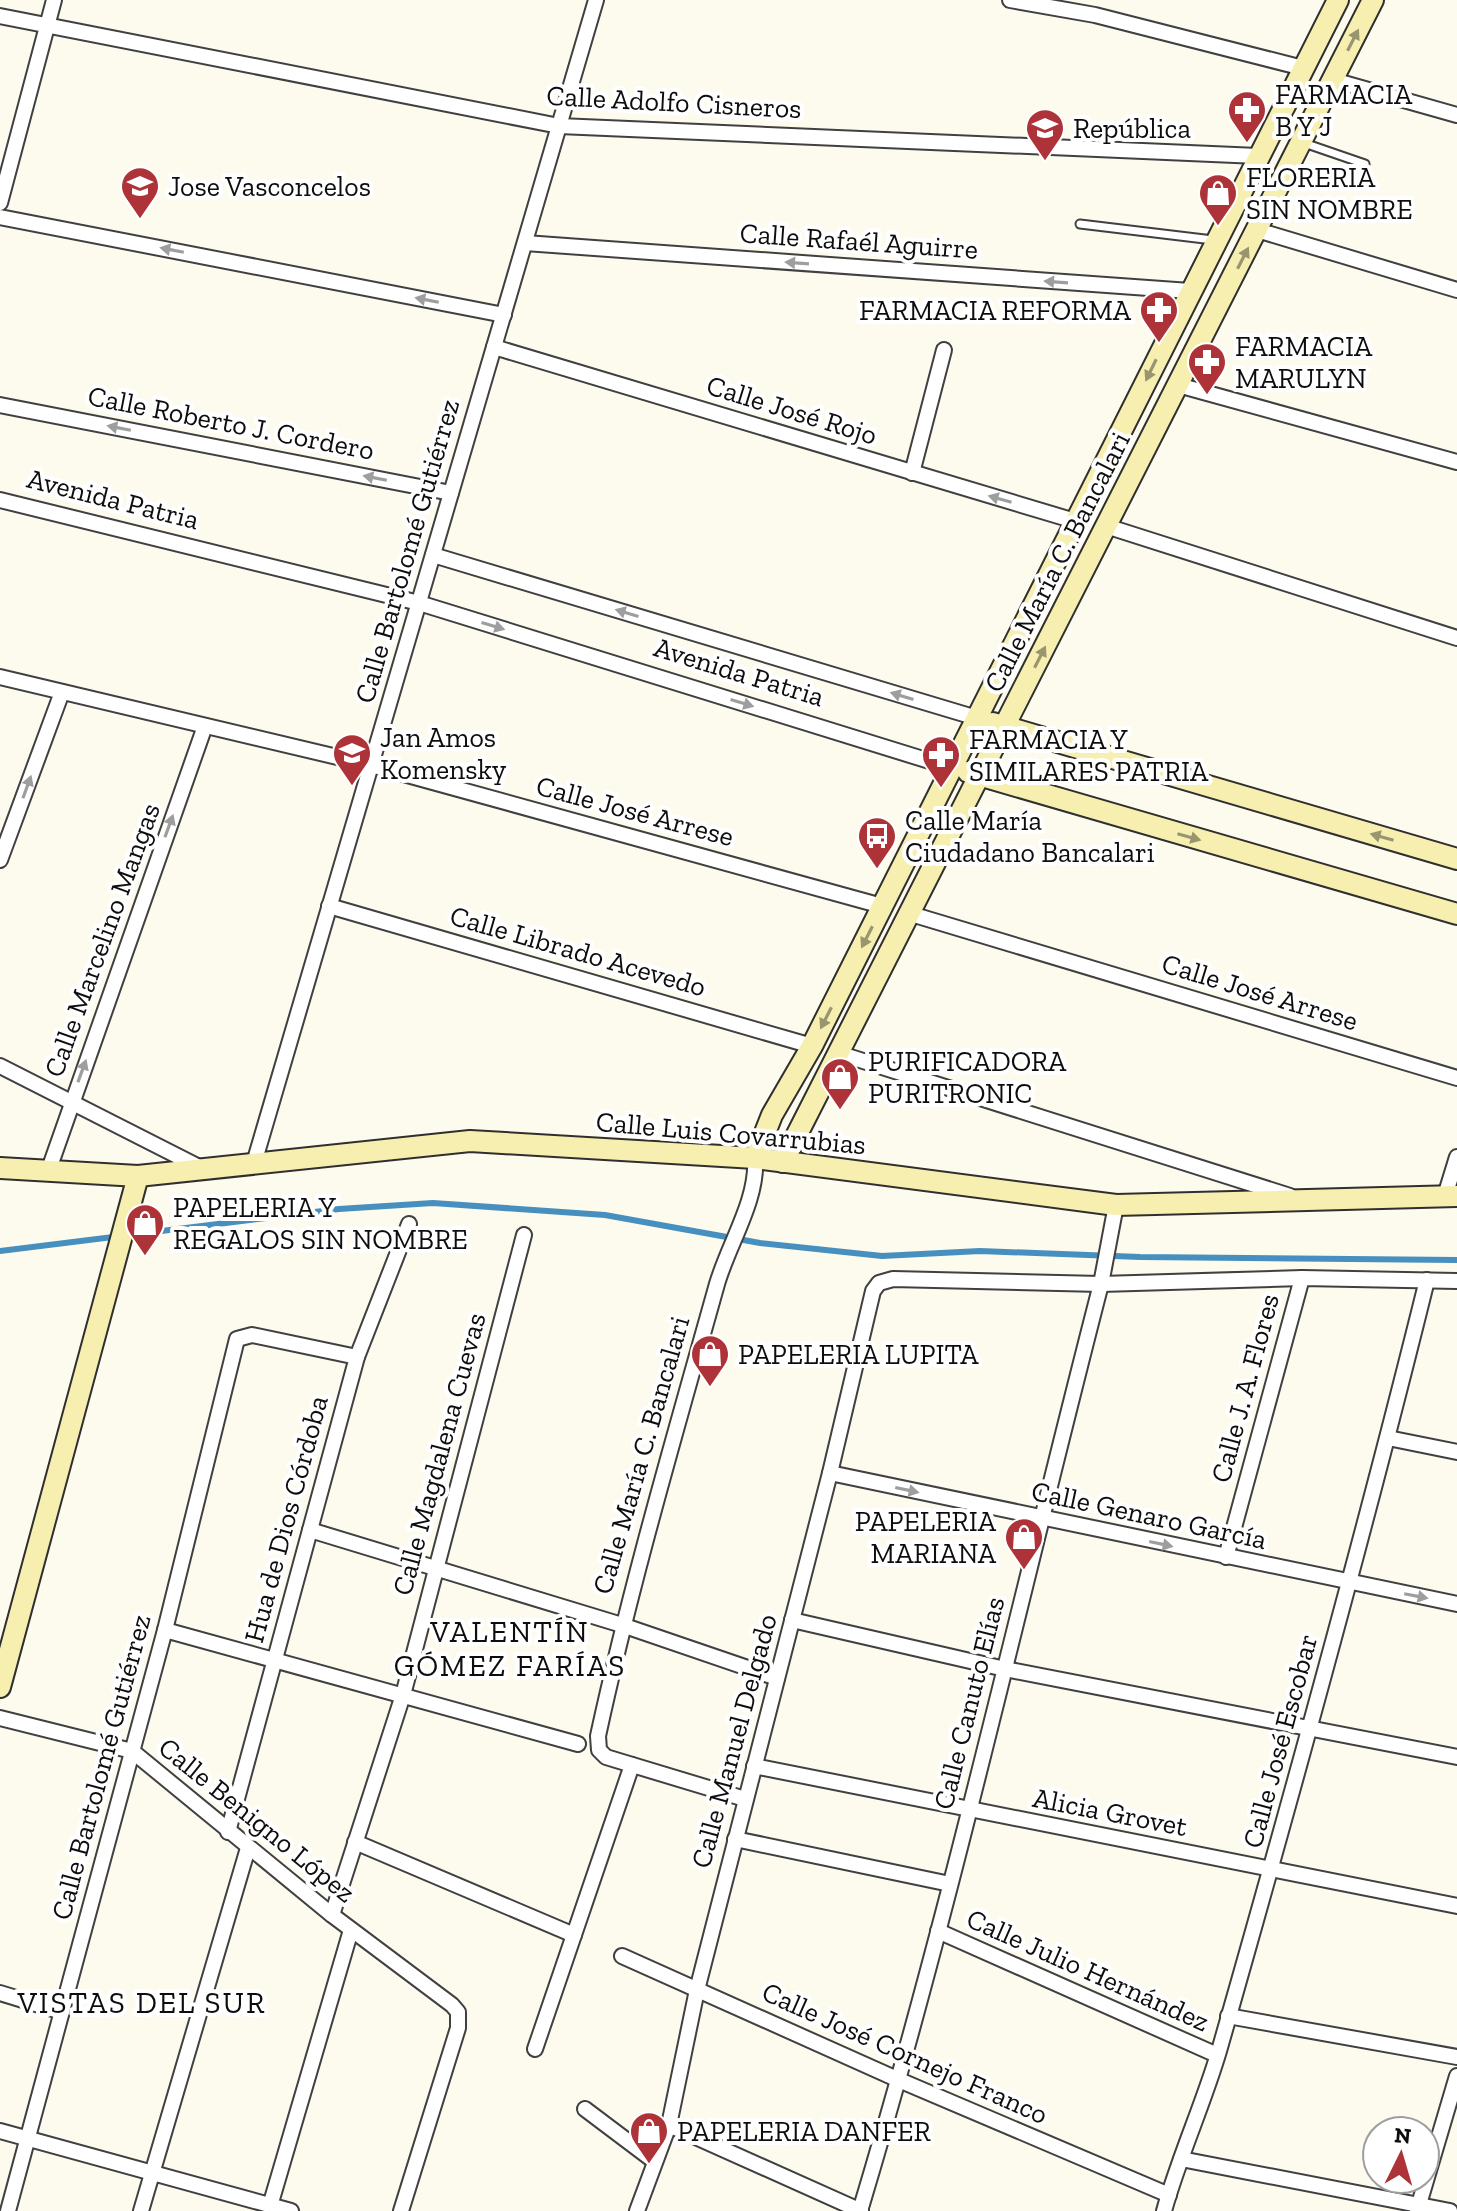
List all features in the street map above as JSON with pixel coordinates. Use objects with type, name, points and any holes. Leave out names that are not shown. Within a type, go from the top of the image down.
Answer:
[{"type":"street","points":[[0,203],[54,0]]},
{"type":"street","name":"Calle Bartolomé Gutiérrez","points":[[254,1163],[596,0]]},
{"type":"street","points":[[1010,0],[1095,15],[1303,68]]},
{"type":"street","name":"Calle María C. Bancalari","points":[[632,1765],[599,1750],[598,1736],[622,1625],[724,1259],[754,1186],[755,1158],[772,1115],[812,1046],[1338,0]]},
{"type":"street","name":"Calle María C. Bancalari","points":[[754,1186],[783,1162],[841,1054],[1373,0]]},
{"type":"street","name":"Calle Adolfo Cisneros","points":[[0,16],[559,126],[1258,156]]},
{"type":"street","points":[[1333,80],[1457,115]]},
{"type":"street","points":[[0,217],[504,315]]},
{"type":"street","points":[[1257,230],[1457,290]]},
{"type":"street","name":"Calle Rafaél Aguirre","points":[[525,243],[1190,291]]},
{"type":"street","name":"Calle José Rojo","points":[[494,347],[1075,521]]},
{"type":"street","points":[[912,473],[944,350]]},
{"type":"street","points":[[1178,385],[1457,462]]},
{"type":"street","name":"Calle Roberto J. Cordero","points":[[0,405],[451,493]]},
{"type":"street","name":"Avenida Patria","points":[[0,500],[419,603],[952,768],[1457,914]]},
{"type":"street","points":[[1106,526],[1457,638]]},
{"type":"street","name":"Avenida Patria","points":[[433,555],[1457,859]]},
{"type":"street","name":"Calle José Arrese","points":[[0,677],[371,765],[882,906]]},
{"type":"street","points":[[0,860],[62,692]]},
{"type":"street","name":"Calle Marcelino Mangas","points":[[48,1172],[205,726]]},
{"type":"street","name":"Calle Librado Acevedo","points":[[329,906],[812,1046]]},
{"type":"street","name":"Calle José Arrese","points":[[911,914],[1457,1078]]},
{"type":"street","points":[[841,1054],[1307,1201]]},
{"type":"street","points":[[0,1066],[205,1170]]},
{"type":"street","name":"Calle Luis Covarrubias","points":[[0,1168],[138,1176],[470,1141],[755,1158],[1116,1205],[1451,1196]]},
{"type":"street","points":[[1451,1196],[1457,1157]]},
{"type":"street","points":[[0,1687],[138,1176]]},
{"type":"street","name":"Calle Canuto Elías","points":[[860,2211],[899,2080],[969,1811],[1102,1279],[1116,1205]]},
{"type":"street","name":"Hua de Dios Córdoba","points":[[228,1832],[357,1357],[409,1224]]},
{"type":"street","name":"Calle Magdalena Cuevas","points":[[332,1915],[403,1695],[524,1235]]},
{"type":"street","name":"Calle J. A. Flores","points":[[1226,1557],[1302,1278]]},
{"type":"street","name":"Calle Manuel Delgado","points":[[637,2211],[669,2125],[697,1990],[830,1473],[873,1291],[879,1283],[893,1279],[1102,1279]]},
{"type":"street","points":[[1102,1279],[1457,1281]]},
{"type":"street","name":"Calle José Escobar","points":[[1164,2211],[1217,2055],[1271,1871],[1350,1583],[1427,1280]]},
{"type":"street","name":"Calle Bartolomé Gutiérrez","points":[[8,2211],[165,1630],[240,1336],[357,1357]]},
{"type":"street","points":[[1388,1438],[1457,1452]]},
{"type":"street","name":"Calle Genaro García","points":[[830,1473],[1457,1604]]},
{"type":"street","points":[[310,1530],[622,1625],[777,1678]]},
{"type":"street","points":[[792,1620],[1005,1669],[1457,1757]]},
{"type":"street","points":[[165,1630],[578,1744]]},
{"type":"street","name":"Calle Benigno López","points":[[0,1718],[132,1751],[228,1832],[458,2012],[458,2028],[401,2211]]},
{"type":"street","points":[[535,2049],[632,1765],[745,1799]]},
{"type":"street","name":"Alicia Grovet","points":[[754,1766],[1457,1906]]},
{"type":"street","name":"Calle Julio Hernández","points":[[735,1839],[950,1884]]},
{"type":"street","points":[[355,1842],[574,1935]]},
{"type":"street","points":[[141,2211],[248,1848]]},
{"type":"street","points":[[270,2206],[351,1930]]},
{"type":"street","name":"Calle Julio Hernández","points":[[938,1931],[1217,2055]]},
{"type":"street","name":"Calle José Cornejo Franco","points":[[622,1956],[899,2080],[1169,2195]]},
{"type":"street","points":[[0,1993],[62,2012]]},
{"type":"street","name":"Calle Julio Hernández","points":[[1228,2016],[1457,2057]]},
{"type":"street","points":[[1418,2208],[1457,2076]]},
{"type":"street","points":[[585,2109],[654,2161]]},
{"type":"street","points":[[669,2125],[860,2211]]},
{"type":"street","points":[[0,2131],[291,2211]]},
{"type":"street","points":[[1181,2159],[1418,2208],[1450,2211]]},
{"type":"lane","points":[[1302,142],[1365,164]]},
{"type":"lane","points":[[1080,224],[1215,240]]},
{"type":"waterway","points":[[0,1251],[339,1209],[433,1203],[605,1215],[760,1243],[882,1256],[980,1251],[1140,1257],[1457,1260]]},
{"type":"place","name":"FARMACIA B Y J","points":[[1247,144]]},
{"type":"place","name":"República","points":[[1045,162]]},
{"type":"place","name":"Jose Vasconcelos","points":[[140,220]]},
{"type":"place","name":"FLORERIA SIN NOMBRE","points":[[1218,227]]},
{"type":"place","name":"FARMACIA REFORMA","points":[[1159,344]]},
{"type":"place","name":"FARMACIA MARULYN","points":[[1207,396]]},
{"type":"place","name":"Jan Amos Komensky","points":[[352,787]]},
{"type":"place","name":"FARMACIA Y SIMILARES PATRIA","points":[[941,789]]},
{"type":"place","name":"Calle María Ciudadano Bancalari","points":[[877,870]]},
{"type":"place","name":"PURIFICADORA PURITRONIC","points":[[840,1111]]},
{"type":"place","name":"PAPELERIA Y REGALOS SIN NOMBRE","points":[[145,1257]]},
{"type":"place","name":"PAPELERIA LUPITA","points":[[710,1388]]},
{"type":"place","name":"PAPELERIA MARIANA","points":[[1024,1571]]},
{"type":"place","name":"PAPELERIA DANFER","points":[[649,2165]]},
{"type":"district","name":"VALENTÍN GÓMEZ FARÍAS","points":[[510,1649]]},
{"type":"district","name":"VISTAS DEL SUR","points":[[142,2003]]}]
